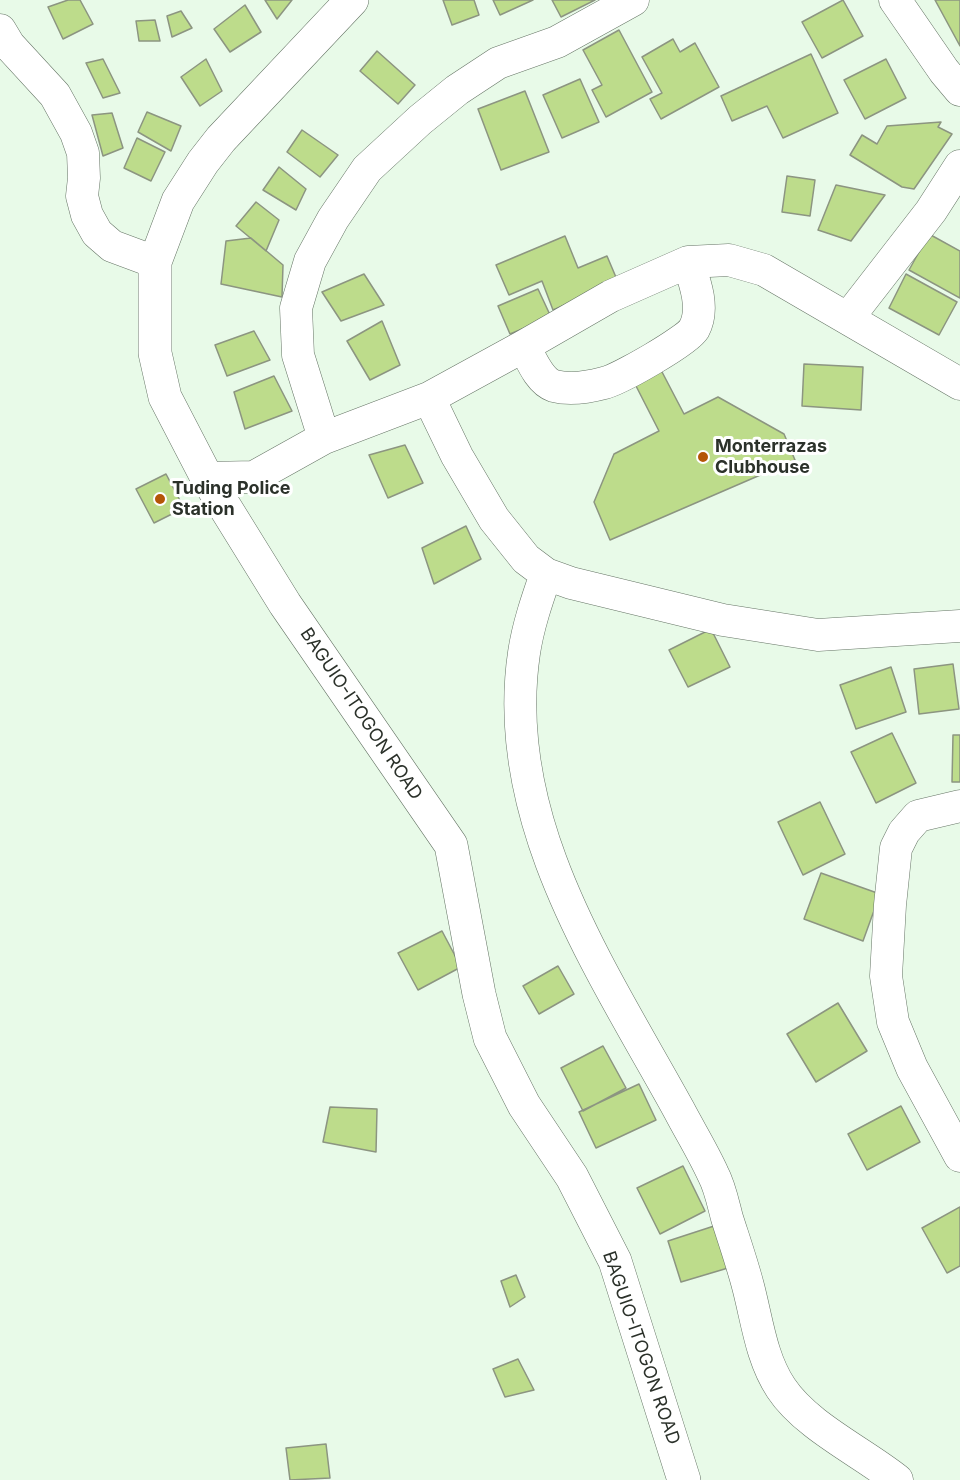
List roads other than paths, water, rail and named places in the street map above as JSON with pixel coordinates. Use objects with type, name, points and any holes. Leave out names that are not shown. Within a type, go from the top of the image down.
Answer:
[{"type":"main road","name":"BAGUIO-ITOGON ROAD","points":[[352,0],[221,139],[178,201],[155,262],[155,353],[165,397],[207,478],[285,604],[451,845],[479,994],[490,1038],[524,1105],[572,1177],[615,1261],[684,1480]]},
{"type":"street","points":[[324,438],[298,355],[296,308],[310,261],[333,219],[367,169],[420,120],[457,90],[498,63],[557,42],[633,0]]},
{"type":"street","points":[[895,0],[944,71],[960,90]]},
{"type":"street","points":[[0,30],[15,53],[55,95],[75,133],[83,153],[82,196],[87,215],[96,233],[112,246],[155,262]]},
{"type":"street","points":[[848,318],[931,211],[960,166]]},
{"type":"street","points":[[207,478],[254,477],[324,438],[429,398],[611,296],[688,262],[729,260],[764,270],[960,384]]},
{"type":"street","points":[[524,346],[543,379],[552,386],[570,388],[606,383],[669,349],[694,328],[698,315],[698,290],[688,262]]},
{"type":"street","points":[[429,398],[457,456],[494,519],[526,559],[546,574],[723,620],[818,635],[960,626]]},
{"type":"street","points":[[231,516],[254,477]]},
{"type":"street","points":[[546,574],[529,624],[524,653],[520,687],[521,726],[525,776],[556,873],[591,952],[714,1175],[748,1285],[763,1349],[781,1389],[807,1417],[897,1480]]},
{"type":"street","points":[[960,806],[918,816],[904,832],[896,848],[886,976],[893,1022],[912,1068],[960,1156]]},
{"type":"place","name":"Monterrazas Clubhouse","points":[[703,457]]},
{"type":"place","name":"Tuding Police Station","points":[[160,499]]}]
